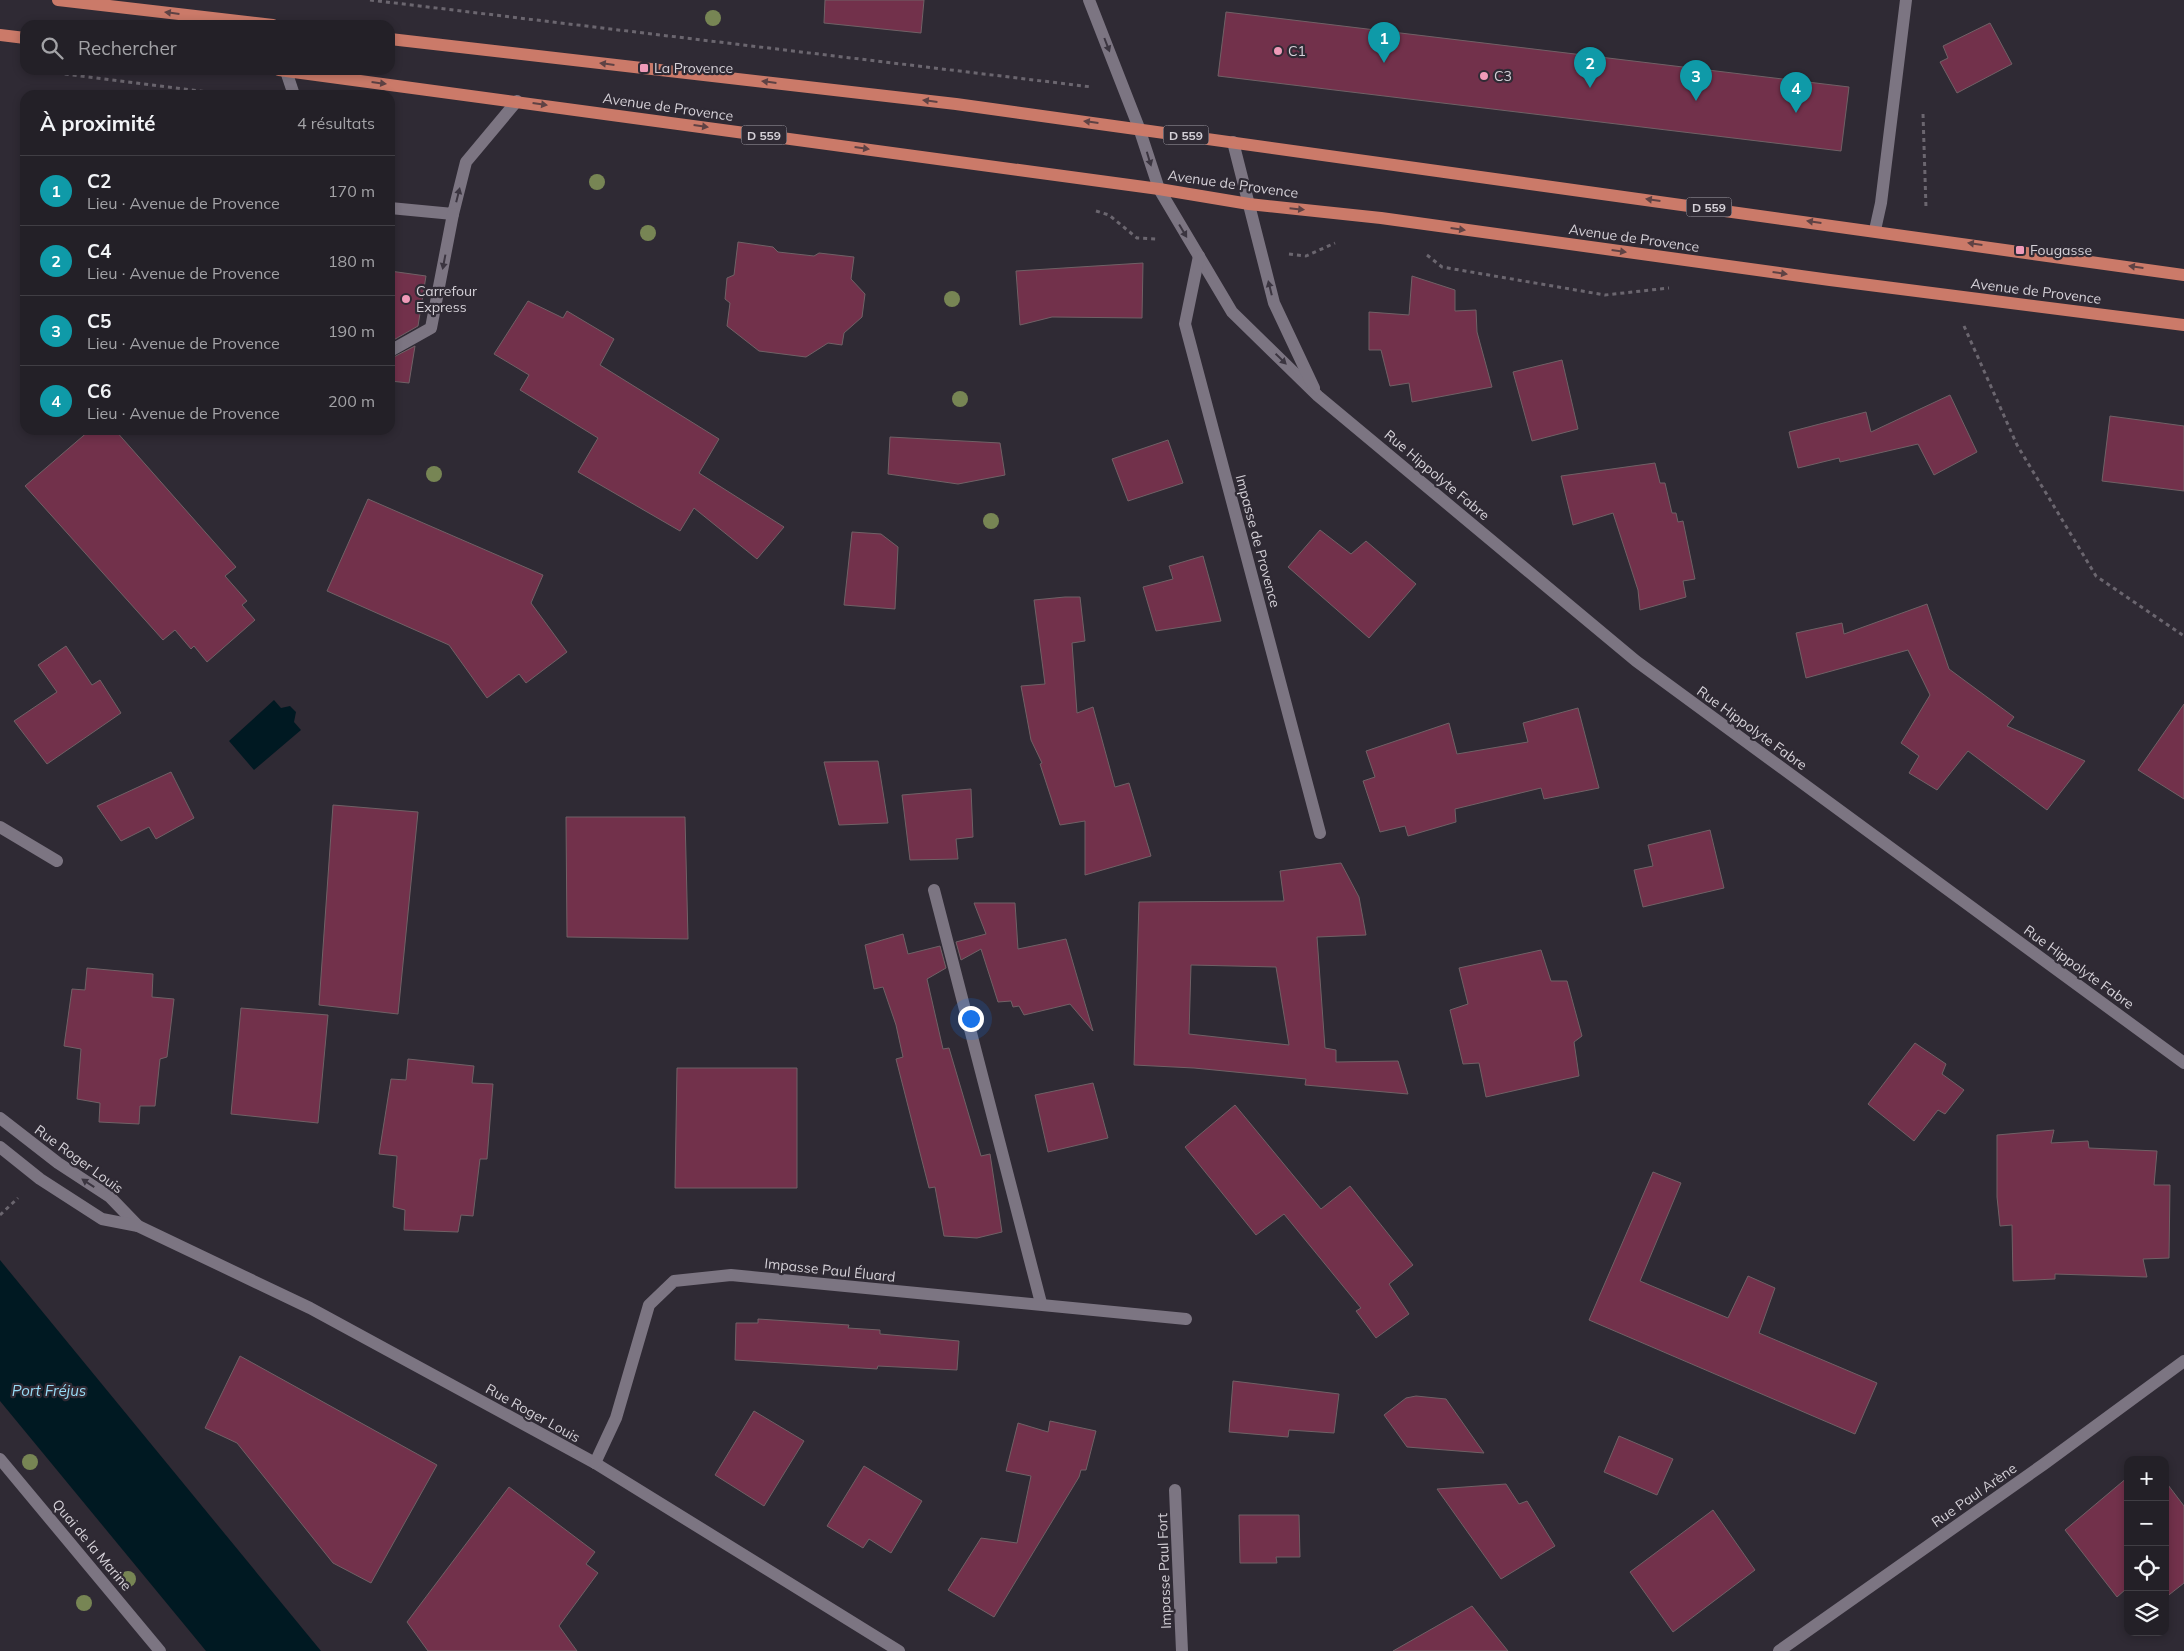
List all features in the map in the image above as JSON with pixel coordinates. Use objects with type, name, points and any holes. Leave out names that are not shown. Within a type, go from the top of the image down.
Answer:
[{"type":"main road","points":[[58,0],[230,20]]},
{"type":"main road","points":[[0,35],[20,37]]},
{"type":"main road","name":"D 559","points":[[395,40],[956,104],[1140,128],[2184,275]]},
{"type":"main road","name":"Avenue de Provence","points":[[320,75],[1158,189],[1248,204],[1381,218],[2184,325]]},
{"type":"street","name":"Rue Hippolyte Fabre","points":[[1090,0],[1140,128],[1158,189],[1232,312],[1318,396],[1636,661],[2184,1062]]},
{"type":"street","points":[[1875,230],[1881,203],[1906,0]]},
{"type":"street","points":[[284,75],[292,90]]},
{"type":"street","points":[[395,348],[431,328],[453,214],[466,162],[517,101]]},
{"type":"street","name":"Rue Hippolyte Fabre","points":[[1234,142],[1274,303],[1318,396]]},
{"type":"street","points":[[395,208],[453,214]]},
{"type":"street","name":"Impasse de Provence","points":[[1199,256],[1185,324],[1320,833]]},
{"type":"street","points":[[0,827],[57,861]]},
{"type":"street","points":[[934,890],[1041,1304]]},
{"type":"street","name":"Rue Roger Louis","points":[[0,1118],[58,1163],[110,1197],[138,1226]]},
{"type":"street","name":"Rue Roger Louis","points":[[0,1147],[40,1179],[102,1219],[138,1226],[310,1308],[594,1464],[900,1651]]},
{"type":"street","name":"Impasse Paul Éluard","points":[[594,1464],[616,1418],[649,1305],[674,1281],[731,1275],[1186,1319]]},
{"type":"street","name":"Rue Paul Arène","points":[[1779,1651],[2044,1464],[2184,1361]]},
{"type":"street","name":"Quai de la Marine","points":[[0,1458],[160,1651]]},
{"type":"street","name":"Impasse Paul Fort","points":[[1175,1490],[1182,1651]]},
{"type":"path","points":[[73,75],[191,90]]},
{"type":"path","points":[[1959,296],[1963,323],[2017,445],[2096,576],[2184,636]]},
{"type":"water","points":[[274,700],[281,708],[290,706],[296,712],[294,722],[301,730],[254,770],[229,741]]},
{"type":"water","name":"Port Fréjus","points":[[0,1260],[321,1651],[206,1651],[0,1401]]},
{"type":"building","points":[[825,0],[924,0],[921,33],[824,23]]},
{"type":"building","points":[[1226,12],[1849,87],[1841,151],[1218,76]]},
{"type":"building","points":[[1990,23],[2012,64],[1957,93],[1940,62],[1948,58],[1943,46]]},
{"type":"building","points":[[738,242],[773,247],[778,252],[814,256],[819,253],[854,257],[851,279],[865,294],[862,317],[844,333],[842,345],[828,343],[806,357],[759,351],[727,326],[730,303],[725,299],[727,278],[734,275]]},
{"type":"building","points":[[1143,263],[1142,318],[1052,317],[1020,325],[1016,271]]},
{"type":"building","name":"Carrefour Express","points":[[395,272],[426,276],[418,326],[395,339]]},
{"type":"building","points":[[1412,276],[1455,290],[1455,311],[1476,310],[1477,332],[1492,387],[1412,402],[1409,383],[1390,386],[1381,350],[1369,350],[1369,312],[1409,315]]},
{"type":"building","points":[[528,301],[563,318],[567,311],[614,339],[600,365],[719,439],[699,473],[784,527],[757,559],[694,508],[680,531],[578,472],[598,438],[520,390],[529,375],[494,354]]},
{"type":"building","points":[[415,346],[409,383],[395,382],[395,356]]},
{"type":"building","points":[[1562,360],[1578,429],[1532,441],[1513,372]]},
{"type":"building","points":[[1950,395],[1977,452],[1934,475],[1918,444],[1840,462],[1839,458],[1798,468],[1789,432],[1866,412],[1871,432]]},
{"type":"building","points":[[2110,416],[2184,426],[2184,491],[2102,481]]},
{"type":"building","points":[[84,435],[119,435],[236,567],[225,576],[247,601],[242,605],[255,620],[207,662],[194,646],[191,649],[175,630],[163,640],[25,486]]},
{"type":"building","points":[[890,437],[1000,443],[1005,475],[958,484],[888,474]]},
{"type":"building","points":[[1168,440],[1183,483],[1128,501],[1112,459]]},
{"type":"building","points":[[1655,463],[1660,483],[1665,483],[1672,513],[1676,513],[1678,522],[1683,521],[1695,579],[1683,581],[1686,597],[1640,610],[1638,590],[1613,513],[1573,525],[1561,476]]},
{"type":"building","points":[[368,499],[543,575],[531,603],[567,652],[526,683],[519,674],[487,698],[449,645],[327,591]]},
{"type":"building","points":[[1320,530],[1351,554],[1366,541],[1416,584],[1369,638],[1288,567]]},
{"type":"building","points":[[852,532],[881,534],[898,547],[895,609],[844,605]]},
{"type":"building","points":[[1203,556],[1221,621],[1156,631],[1143,587],[1173,579],[1169,566]]},
{"type":"building","points":[[1080,597],[1085,641],[1072,643],[1077,713],[1093,707],[1115,787],[1129,783],[1151,856],[1085,875],[1085,821],[1060,825],[1040,764],[1042,763],[1031,740],[1021,686],[1045,684],[1034,600]]},
{"type":"building","points":[[1927,604],[1949,669],[2014,717],[2007,726],[2085,761],[2047,810],[1968,751],[1937,790],[1909,773],[1919,756],[1901,743],[1930,695],[1908,650],[1806,678],[1796,633],[1842,623],[1844,634]]},
{"type":"building","points":[[66,646],[92,685],[100,680],[121,713],[47,764],[14,721],[57,692],[38,665]]},
{"type":"building","points":[[2184,704],[2184,799],[2138,770]]},
{"type":"building","points":[[1578,708],[1599,788],[1544,799],[1541,788],[1455,809],[1456,822],[1408,836],[1405,826],[1380,832],[1363,781],[1375,777],[1366,751],[1449,723],[1457,754],[1528,742],[1523,723]]},
{"type":"building","points":[[878,761],[888,823],[839,825],[824,762]]},
{"type":"building","points":[[171,772],[194,818],[156,839],[149,827],[121,841],[97,806]]},
{"type":"building","points":[[971,789],[973,837],[956,839],[958,859],[910,860],[902,795]]},
{"type":"building","points":[[333,805],[418,812],[398,1014],[319,1005]]},
{"type":"building","points":[[566,817],[685,817],[688,939],[567,937]]},
{"type":"building","points":[[1710,830],[1724,888],[1643,907],[1634,870],[1653,866],[1648,845]]},
{"type":"building","points":[[1341,863],[1359,897],[1366,935],[1317,937],[1325,1048],[1336,1050],[1336,1062],[1398,1061],[1408,1094],[1305,1085],[1306,1079],[1194,1068],[1134,1065],[1139,902],[1284,901],[1280,871]],"holes":[[[1191,965],[1276,967],[1289,1045],[1189,1034]]]},
{"type":"building","points":[[974,903],[1015,903],[1018,949],[1066,939],[1093,1031],[1070,1004],[1024,1015],[1019,1006],[1013,1007],[1011,1001],[998,1002],[981,949],[961,960],[956,942],[986,934]]},
{"type":"building","points":[[903,934],[908,954],[940,946],[946,968],[927,979],[943,1049],[949,1048],[981,1156],[990,1154],[1002,1232],[977,1238],[944,1236],[935,1187],[929,1188],[896,1059],[903,1057],[896,1025],[883,987],[874,989],[865,945]]},
{"type":"building","points":[[1541,950],[1551,981],[1567,981],[1582,1036],[1574,1042],[1579,1076],[1486,1097],[1479,1063],[1463,1064],[1450,1010],[1468,1004],[1459,968]]},
{"type":"building","points":[[87,968],[153,974],[152,997],[174,999],[167,1057],[160,1059],[155,1106],[140,1106],[139,1124],[99,1122],[100,1103],[77,1099],[81,1049],[64,1046],[72,989],[85,990]]},
{"type":"building","points":[[241,1008],[328,1015],[318,1123],[231,1114]]},
{"type":"building","points":[[1915,1043],[1946,1064],[1942,1074],[1964,1090],[1945,1114],[1938,1110],[1914,1141],[1868,1104]]},
{"type":"building","points":[[408,1059],[474,1066],[472,1083],[493,1084],[487,1159],[480,1159],[473,1216],[461,1215],[458,1232],[404,1230],[405,1210],[393,1207],[397,1156],[379,1154],[391,1079],[406,1080]]},
{"type":"building","points":[[677,1068],[797,1068],[797,1188],[675,1188]]},
{"type":"building","points":[[1093,1083],[1108,1138],[1048,1152],[1035,1095]]},
{"type":"building","points":[[1235,1105],[1321,1209],[1350,1186],[1413,1265],[1389,1284],[1409,1314],[1376,1338],[1356,1311],[1361,1308],[1284,1214],[1256,1235],[1185,1147]]},
{"type":"building","points":[[2054,1130],[2051,1143],[2088,1141],[2089,1148],[2157,1151],[2154,1185],[2170,1185],[2169,1258],[2143,1259],[2147,1277],[2055,1274],[2055,1279],[2013,1281],[2012,1225],[2000,1226],[1997,1197],[1997,1135]]},
{"type":"building","points":[[1653,1172],[1681,1183],[1640,1281],[1728,1318],[1748,1276],[1775,1288],[1759,1333],[1877,1383],[1855,1434],[1589,1320]]},
{"type":"building","points":[[758,1319],[849,1325],[848,1328],[880,1330],[880,1334],[959,1341],[957,1370],[878,1366],[877,1369],[735,1360],[736,1323],[758,1323]]},
{"type":"building","points":[[240,1356],[437,1465],[371,1583],[333,1563],[237,1443],[205,1428]]},
{"type":"building","points":[[1233,1381],[1339,1394],[1334,1433],[1289,1430],[1288,1437],[1229,1432]]},
{"type":"building","points":[[1416,1396],[1446,1399],[1484,1453],[1407,1447],[1384,1415],[1406,1398]]},
{"type":"building","points":[[754,1411],[804,1441],[764,1506],[715,1475]]},
{"type":"building","points":[[1050,1421],[1096,1431],[1086,1470],[1081,1470],[1079,1477],[994,1617],[948,1590],[981,1538],[1017,1543],[1031,1476],[1006,1471],[1018,1423],[1048,1432]]},
{"type":"building","points":[[1619,1436],[1673,1459],[1657,1495],[1604,1472]]},
{"type":"building","points":[[864,1466],[922,1501],[891,1553],[869,1539],[863,1548],[827,1526]]},
{"type":"building","points":[[2124,1480],[2124,1591],[2117,1597],[2065,1530]]},
{"type":"building","points":[[1506,1484],[1519,1504],[1527,1501],[1555,1546],[1501,1579],[1437,1489]]},
{"type":"building","points":[[2169,1486],[2184,1506],[2184,1583],[2169,1595]]},
{"type":"building","points":[[509,1487],[595,1552],[586,1564],[598,1573],[559,1626],[577,1651],[428,1651],[407,1622]]},
{"type":"building","points":[[1713,1510],[1755,1570],[1673,1632],[1630,1572]]},
{"type":"building","points":[[1239,1515],[1299,1515],[1300,1557],[1276,1557],[1277,1563],[1240,1563]]},
{"type":"building","points":[[1472,1606],[1508,1651],[1393,1651]]},
{"type":"place","name":"C1","points":[[1278,51]]},
{"type":"place","name":"C2","points":[[1384,63]]},
{"type":"place","name":"La Provence","points":[[644,68]]},
{"type":"place","name":"C3","points":[[1484,76]]},
{"type":"place","name":"C4","points":[[1590,88]]},
{"type":"place","name":"C5","points":[[1696,101]]},
{"type":"place","name":"C6","points":[[1796,113]]},
{"type":"place","name":"Fougasse","points":[[2020,250]]},
{"type":"place","name":"Carrefour Express","points":[[406,299]]}]
